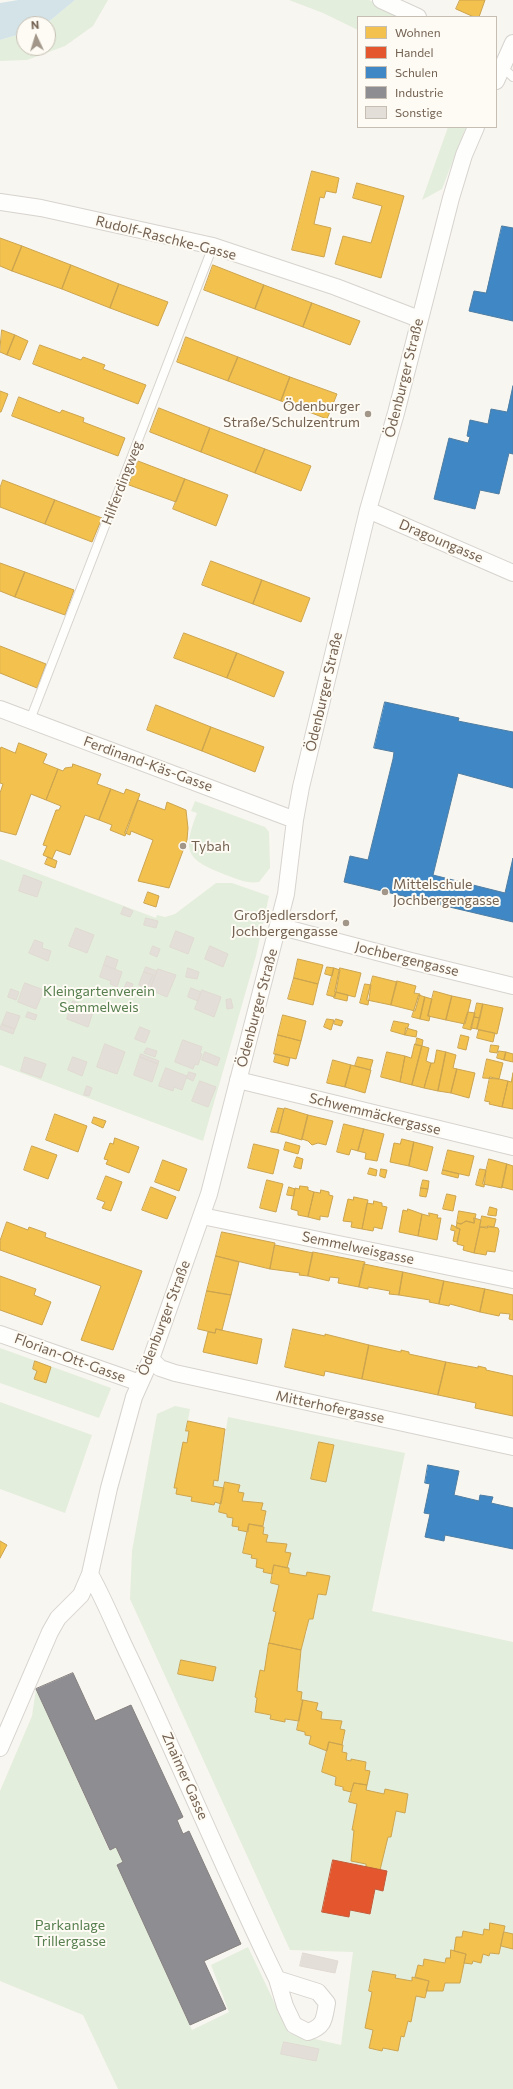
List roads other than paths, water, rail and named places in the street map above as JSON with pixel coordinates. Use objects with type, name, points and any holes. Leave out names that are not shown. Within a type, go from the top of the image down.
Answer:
[{"type":"street","points":[[381,0],[416,16]]},
{"type":"street","points":[[502,72],[513,43]]},
{"type":"street","name":"Ödenburger Straße","points":[[0,1748],[50,1632],[58,1618],[81,1595],[90,1574],[114,1470],[140,1383],[151,1359],[202,1216],[286,894],[295,820],[309,752],[368,510],[400,398],[451,198],[464,155],[476,128]]},
{"type":"street","name":"Rudolf-Raschke-Gasse","points":[[0,202],[41,208],[213,246],[336,287],[419,319]]},
{"type":"street","name":"Dragoungasse","points":[[368,510],[513,573]]},
{"type":"street","name":"Ferdinand-Käs-Gasse","points":[[0,709],[295,820]]},
{"type":"street","name":"Jochbergengasse","points":[[278,926],[513,986]]},
{"type":"street","name":"Schwemmäckergasse","points":[[238,1080],[513,1147]]},
{"type":"street","name":"Semmelweisgasse","points":[[202,1216],[513,1280]]},
{"type":"street","name":"Florian-Ott-Gasse","points":[[0,1334],[140,1383]]},
{"type":"street","name":"Mitterhofergasse","points":[[151,1359],[160,1368],[175,1373],[513,1447]]},
{"type":"street","name":"Znaimer Gasse","points":[[90,1574],[103,1597],[116,1628],[148,1694],[277,1979]]},
{"type":"lane","name":"Hilferdingweg","points":[[30,720],[213,246]]},
{"type":"place","name":"Ödenburger Straße/Schulzentrum","points":[[368,414]]},
{"type":"place","name":"Tybah","points":[[183,846]]},
{"type":"place","name":"Mittelschule Jochbergengasse","points":[[385,892]]},
{"type":"place","name":"Großjedlersdorf, Jochbergengasse","points":[[346,923]]},
{"type":"park label","name":"Kleingartenverein Semmelweis","points":[[99,1000]]},
{"type":"park label","name":"Parkanlage Trillergasse","points":[[70,1934]]}]
